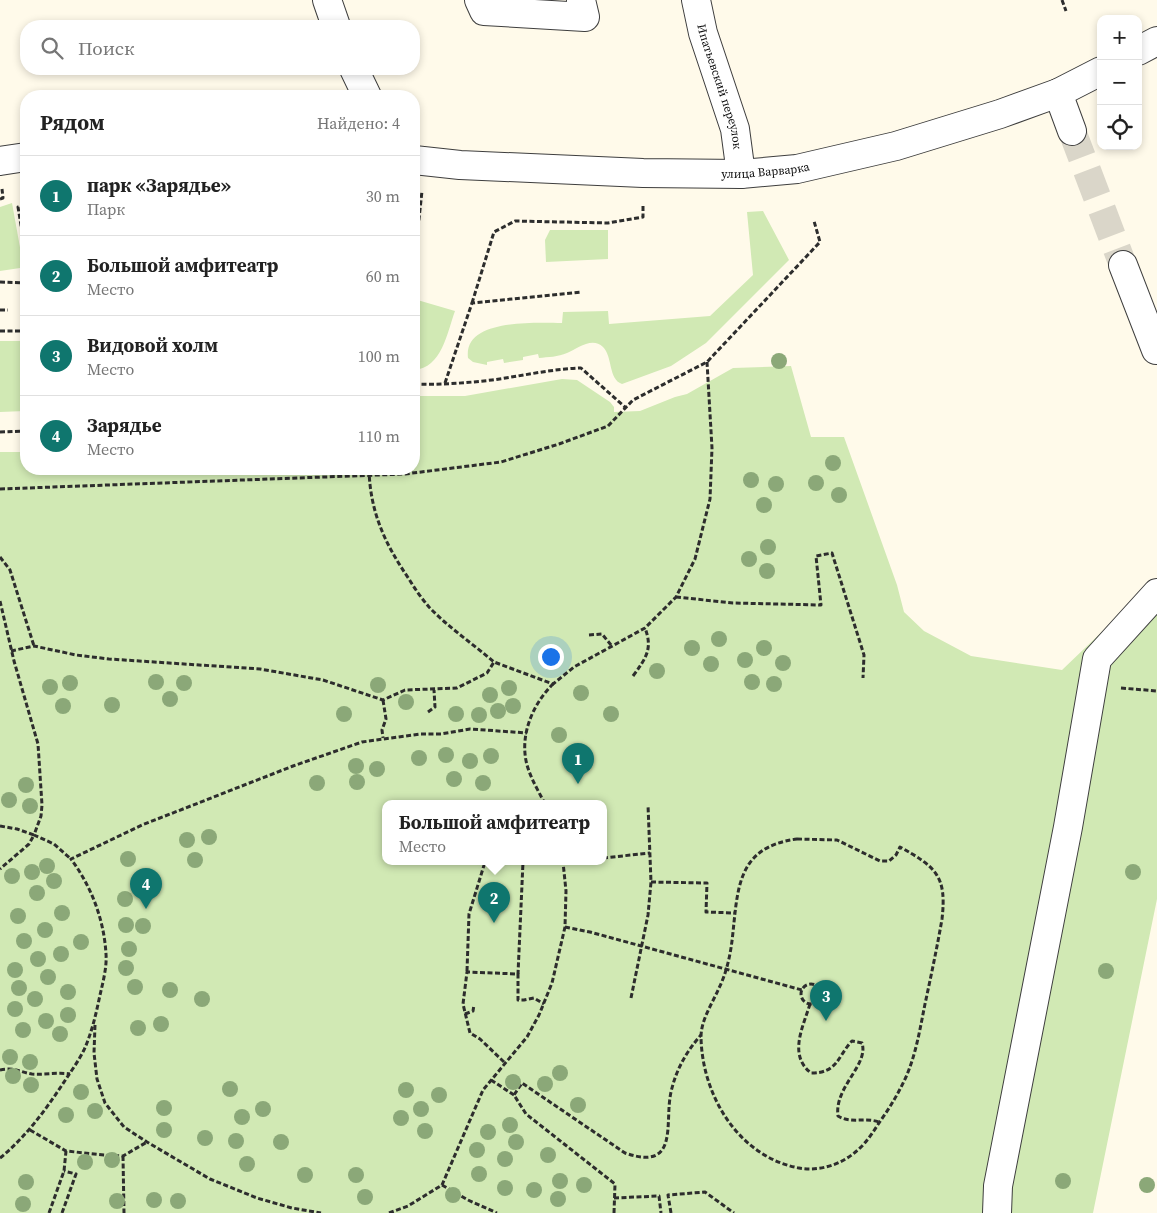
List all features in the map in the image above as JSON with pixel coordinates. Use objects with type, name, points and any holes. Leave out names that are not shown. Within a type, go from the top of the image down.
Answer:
[{"type":"street","points":[[327,0],[334,20]]},
{"type":"street","points":[[479,0],[484,11],[585,17],[581,0]]},
{"type":"street","name":"Ипатьевский переулок","points":[[696,0],[703,34],[734,129],[741,174]]},
{"type":"street","points":[[1142,49],[1157,41]]},
{"type":"street","name":"улица Варварка","points":[[420,161],[460,165],[643,173],[741,174],[796,169],[896,146],[991,117],[1058,93],[1097,73]]},
{"type":"street","points":[[357,75],[364,90]]},
{"type":"street","points":[[1058,93],[1072,132]]},
{"type":"street","points":[[1,173],[20,161]]},
{"type":"street","points":[[1124,265],[1156,350]]},
{"type":"street","points":[[997,1213],[998,1186],[1068,827],[1097,659],[1157,593]]},
{"type":"path","points":[[1062,0],[1066,11]]},
{"type":"path","points":[[0,199],[3,198],[1,173]]},
{"type":"path","points":[[420,214],[423,188]]},
{"type":"path","points":[[445,384],[494,232],[515,221],[608,223],[643,217],[643,204]]},
{"type":"path","points":[[420,472],[501,462],[608,426],[634,400],[707,362],[820,242],[814,221]]},
{"type":"path","points":[[0,282],[20,283]]},
{"type":"path","points":[[472,303],[581,292]]},
{"type":"path","points":[[0,310],[8,310]]},
{"type":"path","points":[[0,331],[20,331]]},
{"type":"path","points":[[542,800],[527,764],[525,749],[526,732],[536,706],[544,693],[574,667],[645,628],[676,597],[695,559],[710,499],[712,473],[707,362]]},
{"type":"path","points":[[420,384],[491,380],[557,369],[581,368],[626,408]]},
{"type":"path","points":[[0,432],[20,431]]},
{"type":"path","points":[[0,489],[386,475]]},
{"type":"path","points":[[369,476],[371,497],[386,541],[396,560],[430,607],[494,662],[553,684]]},
{"type":"path","points":[[676,597],[733,603],[820,605],[816,556],[832,553],[864,655],[863,678]]},
{"type":"path","points":[[0,557],[10,570],[34,646]]},
{"type":"path","points":[[0,601],[11,651],[38,744],[42,805],[41,816],[29,844],[0,869]]},
{"type":"path","points":[[633,676],[644,660],[650,641],[645,628]]},
{"type":"path","points":[[589,635],[602,634],[611,645]]},
{"type":"path","points":[[11,651],[34,646],[76,655],[109,659],[269,670],[323,680],[383,700],[404,690],[457,688],[487,673],[494,662]]},
{"type":"path","points":[[1092,686],[1157,691]]},
{"type":"path","points":[[428,712],[435,707],[434,690]]},
{"type":"path","points":[[383,700],[386,719],[382,730],[383,738]]},
{"type":"path","points":[[71,859],[142,825],[344,747],[383,738],[441,734],[470,728],[526,732]]},
{"type":"path","points":[[631,998],[643,946],[651,882],[648,805]]},
{"type":"path","points":[[0,826],[17,829],[54,844],[71,859],[82,874],[92,895],[103,929],[106,955],[95,1022],[94,1053],[97,1079],[105,1103],[124,1127],[210,1179],[257,1198],[321,1213]]},
{"type":"path","points":[[796,839],[837,840],[880,861],[889,861],[896,855],[900,847],[919,858],[938,875],[943,886],[942,919],[919,1035],[906,1076],[894,1100],[861,1147],[837,1164],[808,1170],[772,1160],[742,1138],[719,1107],[710,1088],[704,1069],[701,1035],[704,1019],[720,988],[726,969],[732,942],[734,913],[737,894],[744,873],[752,859],[767,846],[781,841],[796,839]]},
{"type":"path","points":[[607,858],[650,853]]},
{"type":"path","points":[[484,865],[469,914],[467,972],[463,994],[464,1014],[470,1032],[504,1062]]},
{"type":"path","points":[[523,865],[518,1000],[534,998],[544,1004]]},
{"type":"path","points":[[389,1213],[408,1206],[442,1184],[476,1104],[490,1080],[526,1036],[544,1004],[558,963],[565,927],[566,891],[563,865]]},
{"type":"path","points":[[651,882],[707,883],[706,912],[734,913]]},
{"type":"path","points":[[565,927],[643,946],[802,990]]},
{"type":"path","points":[[467,972],[518,974]]},
{"type":"path","points":[[812,984],[818,987],[821,992],[820,998],[816,1003],[804,1002],[801,997],[802,990],[812,984]]},
{"type":"path","points":[[810,1004],[800,1034],[798,1047],[800,1061],[811,1073],[821,1073],[831,1069],[839,1061],[852,1041],[862,1043],[863,1056],[848,1080],[840,1098],[837,1107],[838,1116],[845,1120],[870,1119],[880,1122]]},
{"type":"path","points":[[464,1014],[474,1011],[474,1005]]},
{"type":"path","points":[[0,1158],[30,1130],[48,1107],[83,1051],[95,1022]]},
{"type":"path","points":[[514,1095],[522,1083],[624,1153],[647,1158],[663,1149],[667,1139],[669,1103],[676,1075],[684,1058],[701,1035]]},
{"type":"path","points":[[0,1070],[10,1068],[32,1074],[57,1072],[70,1074]]},
{"type":"path","points":[[490,1080],[514,1095],[526,1114],[615,1184],[614,1213]]},
{"type":"path","points":[[30,1130],[66,1151],[122,1156],[146,1142]]},
{"type":"path","points":[[49,1213],[64,1171],[66,1151]]},
{"type":"path","points":[[122,1156],[124,1213]]},
{"type":"path","points":[[62,1213],[76,1174],[64,1171]]},
{"type":"path","points":[[442,1184],[468,1200],[497,1213]]},
{"type":"path","points":[[671,1213],[668,1195],[705,1192],[734,1213]]},
{"type":"path","points":[[614,1198],[659,1196],[661,1213]]},
{"type":"green space","points":[[12,203],[20,247],[20,268],[0,271],[0,207]]},
{"type":"green space","points":[[763,211],[789,260],[706,343],[671,366],[622,384],[612,373],[606,351],[599,344],[594,343],[585,344],[567,353],[553,357],[539,358],[538,354],[523,357],[523,360],[504,363],[503,359],[487,362],[487,365],[473,362],[468,358],[470,345],[477,336],[489,329],[520,324],[562,323],[563,312],[608,311],[609,324],[710,316],[753,275],[747,212]]},
{"type":"green space","points":[[550,230],[608,230],[608,259],[546,262],[545,240]]},
{"type":"green space","points":[[420,301],[455,311],[442,348],[431,363],[420,369]]},
{"type":"green space","points":[[0,341],[20,341],[20,411],[0,412]]},
{"type":"green space","points":[[791,366],[811,437],[844,437],[897,585],[904,612],[924,631],[971,656],[1062,670],[1157,579],[1157,899],[1093,1213],[0,1213],[0,452],[20,452],[20,475],[420,475],[420,396],[465,396],[562,379],[577,380],[610,402],[614,407],[614,412],[640,411],[687,394],[733,368]]},
{"type":"tunnel","points":[[1072,131],[1123,265]]},
{"type":"place","name":"парк «Зарядье»","points":[[578,784]]},
{"type":"place","name":"Зарядье","points":[[146,909]]},
{"type":"place","name":"Большой амфитеатр","points":[[494,923]]},
{"type":"place","name":"Видовой холм","points":[[826,1021]]}]
